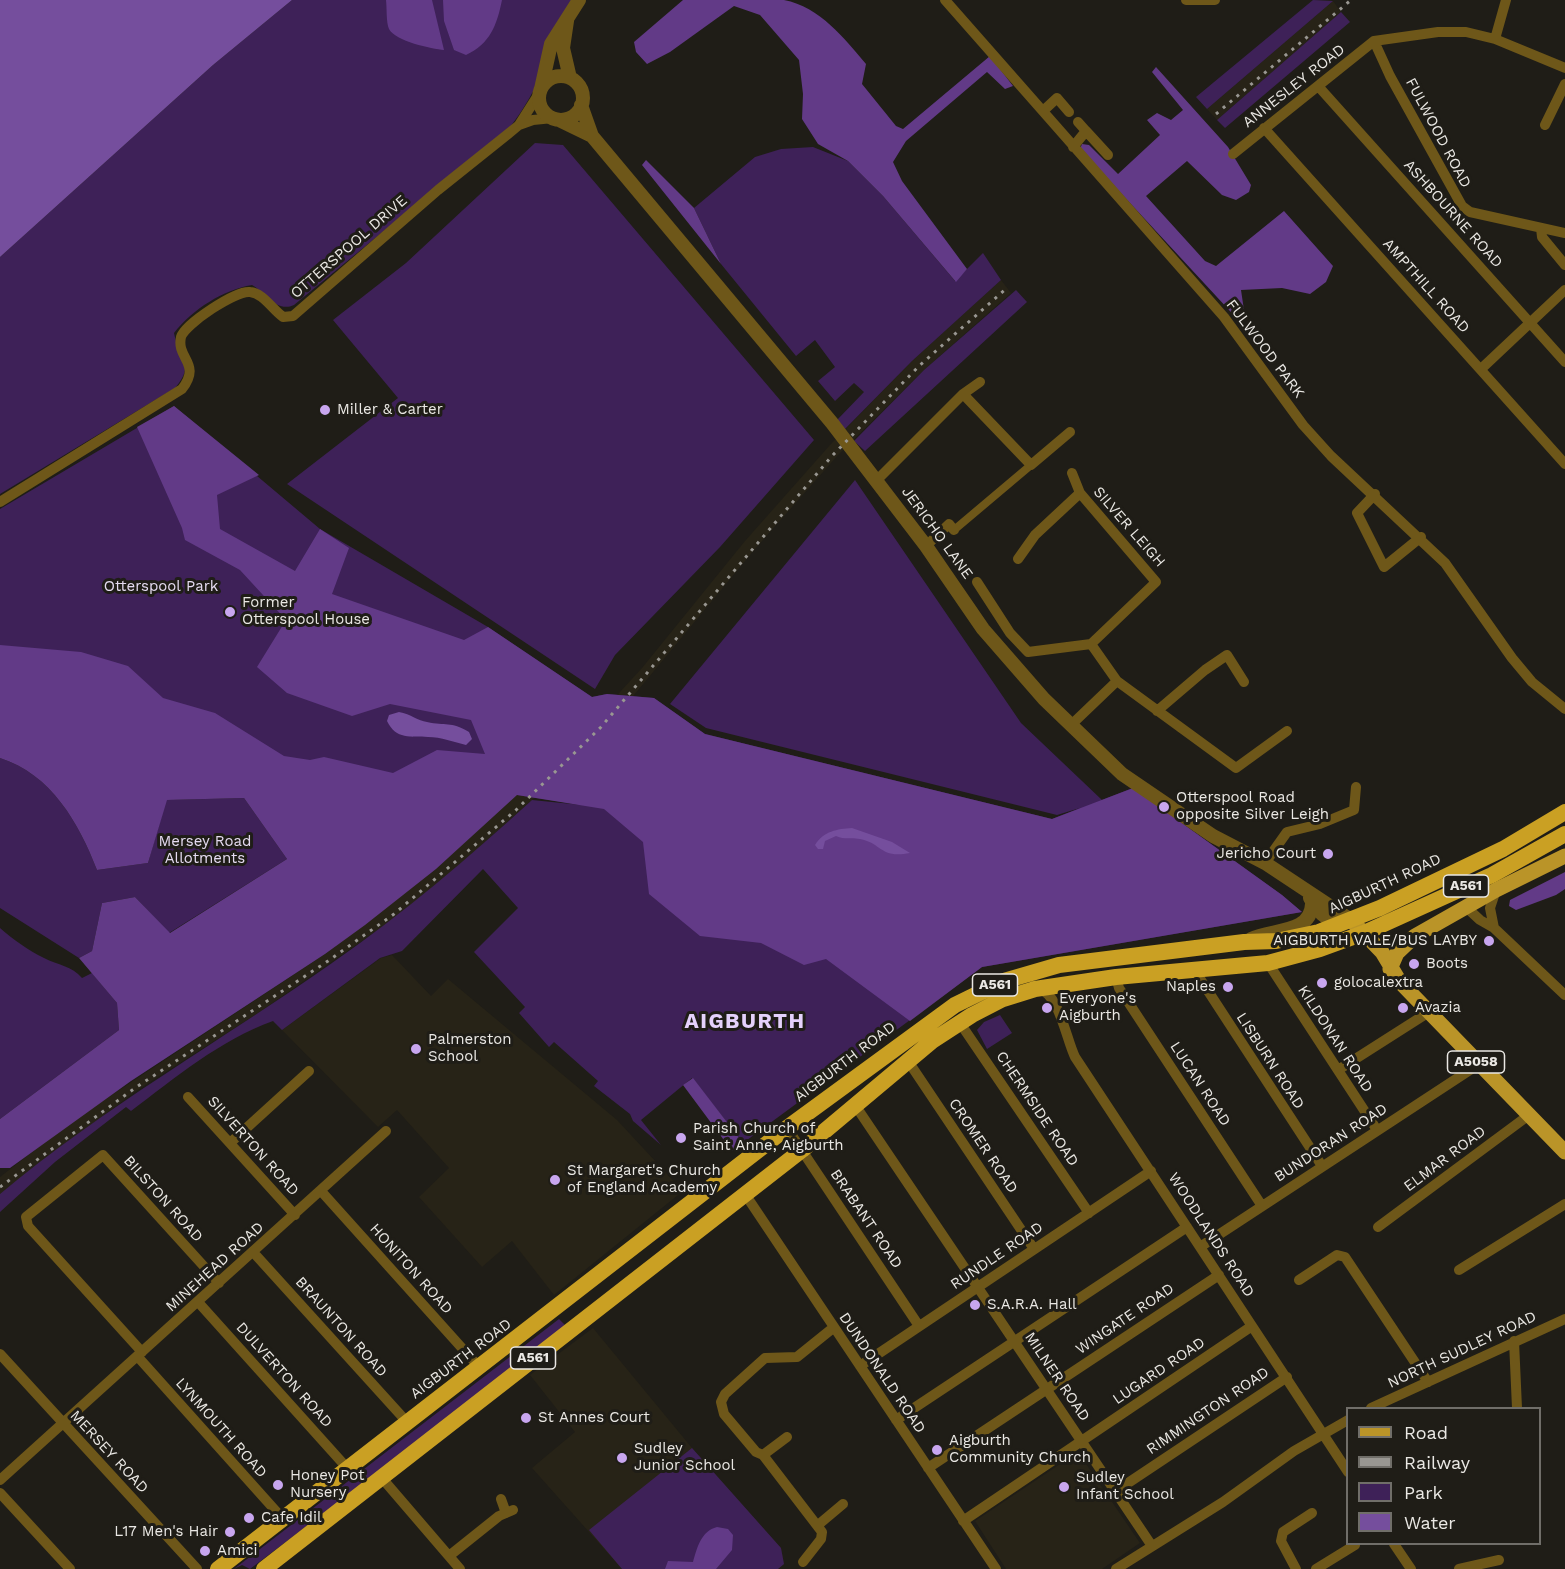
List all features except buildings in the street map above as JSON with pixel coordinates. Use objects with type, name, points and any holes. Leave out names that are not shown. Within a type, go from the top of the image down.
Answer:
[{"type":"highway","name":"AIGBURTH ROAD","points":[[218,1569],[788,1128],[930,1021],[955,1005],[1004,981],[1059,965],[1244,942],[1276,941],[1351,929],[1503,849],[1565,812]]},
{"type":"highway","name":"AIGBURTH ROAD","points":[[264,1569],[802,1150],[908,1061],[960,1023],[1003,999],[1035,989],[1116,978],[1268,963],[1492,874],[1565,834]]},
{"type":"main road","points":[[1390,969],[1397,953],[1406,943],[1496,890],[1565,856]]},
{"type":"main road","name":"A5058","points":[[1351,929],[1382,952],[1390,969],[1429,1012],[1565,1152]]},
{"type":"street","points":[[567,19],[563,48],[570,78],[580,88],[581,105],[573,116],[556,119],[540,105],[541,90],[551,44],[579,0]]},
{"type":"street","name":"FULWOOD PARK","points":[[945,0],[1224,317],[1303,425],[1331,456],[1375,494],[1446,562],[1512,658],[1532,682],[1565,709]]},
{"type":"street","points":[[1186,0],[1215,0]]},
{"type":"street","points":[[1495,39],[1506,0]]},
{"type":"street","points":[[1374,41],[1438,32],[1466,32],[1495,39],[1565,68]]},
{"type":"street","name":"ANNESLEY ROAD","points":[[1233,154],[1374,41]]},
{"type":"street","name":"FULWOOD ROAD","points":[[1374,41],[1390,76],[1462,206],[1470,212],[1565,233]]},
{"type":"street","points":[[541,90],[550,79],[570,78]]},
{"type":"street","points":[[1545,125],[1565,84]]},
{"type":"street","name":"ASHBOURNE ROAD","points":[[1318,86],[1565,362]]},
{"type":"street","name":"OTTERSPOOL DRIVE","points":[[0,502],[182,389],[190,379],[191,367],[181,344],[182,335],[188,326],[238,292],[250,291],[261,296],[283,317],[293,316],[519,124],[541,90]]},
{"type":"street","points":[[1043,111],[1057,98],[1069,112]]},
{"type":"street","name":"JERICHO LANE","points":[[581,105],[592,136],[832,423],[926,546],[983,629],[1070,726],[1122,774],[1213,836],[1265,863],[1351,929]]},
{"type":"street","name":"OTTERSPOOL DRIVE","points":[[519,124],[533,120],[556,119]]},
{"type":"street","name":"JERICHO LANE","points":[[556,119],[592,136]]},
{"type":"street","points":[[1078,122],[1108,155]]},
{"type":"street","name":"AMPTHILL ROAD","points":[[1264,128],[1565,464]]},
{"type":"street","points":[[1072,147],[1086,131]]},
{"type":"street","points":[[1541,228],[1542,237],[1565,265]]},
{"type":"street","points":[[1481,369],[1565,290]]},
{"type":"street","points":[[876,481],[963,394],[980,382]]},
{"type":"street","points":[[963,394],[1031,465]]},
{"type":"street","points":[[926,546],[950,524],[1031,465],[1070,432]]},
{"type":"street","points":[[1072,473],[1080,493]]},
{"type":"street","name":"SILVER LEIGH","points":[[1018,559],[1035,535],[1080,493],[1156,582],[1091,644]]},
{"type":"street","points":[[1375,494],[1357,513],[1384,567],[1421,537]]},
{"type":"street","points":[[977,582],[1010,633],[1028,652],[1091,644],[1117,681],[1236,768],[1287,731]]},
{"type":"street","points":[[1157,711],[1205,670],[1227,656],[1244,682]]},
{"type":"street","points":[[1070,726],[1117,681]]},
{"type":"street","points":[[1265,863],[1287,832],[1320,824],[1354,810],[1356,787]]},
{"type":"street","points":[[1494,928],[1490,908],[1496,890]]},
{"type":"street","points":[[1244,942],[1261,934],[1304,924],[1310,916],[1310,897]]},
{"type":"street","points":[[1466,907],[1480,921],[1494,928],[1565,995]]},
{"type":"street","name":"KILDONAN ROAD","points":[[1268,963],[1377,1130]]},
{"type":"street","name":"LISBURN ROAD","points":[[1195,971],[1322,1166]]},
{"type":"street","name":"LUCAN ROAD","points":[[1116,978],[1119,988],[1263,1206]]},
{"type":"street","points":[[1059,1010],[1065,991],[1073,983]]},
{"type":"street","points":[[1035,989],[1048,993],[1059,1010]]},
{"type":"street","name":"WOODLANDS ROAD","points":[[1059,1010],[1065,1036],[1075,1057],[1287,1377],[1346,1470]]},
{"type":"street","points":[[1338,1070],[1429,1012]]},
{"type":"street","name":"CHERMSIDE ROAD","points":[[960,1023],[1089,1213]]},
{"type":"street","name":"CROMER ROAD","points":[[908,1061],[1035,1249]]},
{"type":"street","name":"BUNDORAN ROAD","points":[[1200,1247],[1479,1064]]},
{"type":"street","points":[[230,1143],[309,1071]]},
{"type":"street","name":"SILVERTON ROAD","points":[[189,1097],[295,1215]]},
{"type":"street","name":"MILNER ROAD","points":[[855,1105],[1152,1546]]},
{"type":"street","name":"ELMAR ROAD","points":[[1378,1227],[1529,1115]]},
{"type":"street","name":"BRABANT ROAD","points":[[788,1128],[919,1326]]},
{"type":"street","name":"MINEHEAD ROAD","points":[[0,1480],[386,1131]]},
{"type":"street","name":"BILSTON ROAD","points":[[26,1217],[103,1155],[219,1283]]},
{"type":"street","name":"RUNDLE ROAD","points":[[860,1366],[1151,1172]]},
{"type":"street","name":"HONITON ROAD","points":[[321,1191],[479,1367]]},
{"type":"street","name":"DUNDONALD ROAD","points":[[745,1194],[996,1569]]},
{"type":"street","points":[[1459,1270],[1565,1204]]},
{"type":"street","name":"LYNMOUTH ROAD","points":[[26,1217],[28,1226],[283,1519]]},
{"type":"street","points":[[896,1420],[1187,1227]]},
{"type":"street","name":"BRAUNTON ROAD","points":[[254,1252],[407,1422]]},
{"type":"street","points":[[1299,1281],[1337,1255],[1345,1257],[1428,1382]]},
{"type":"street","name":"WINGATE ROAD","points":[[928,1468],[1219,1275]]},
{"type":"street","name":"DULVERTON ROAD","points":[[198,1302],[348,1469]]},
{"type":"street","name":"NORTH SUDLEY ROAD","points":[[1373,1407],[1565,1319]]},
{"type":"street","name":"LUGARD ROAD","points":[[963,1521],[1252,1326]]},
{"type":"street","points":[[802,1562],[821,1539],[818,1525],[764,1455],[756,1452],[724,1414],[721,1402],[725,1394],[765,1358],[796,1357],[833,1328]]},
{"type":"street","points":[[1514,1341],[1517,1407]]},
{"type":"street","name":"MERSEY ROAD","points":[[0,1354],[197,1569]]},
{"type":"street","name":"RIMMINGTON ROAD","points":[[1116,1491],[1287,1377]]},
{"type":"street","points":[[1116,1569],[1346,1421]]},
{"type":"street","points":[[764,1455],[787,1437]]},
{"type":"street","points":[[381,1477],[460,1569]]},
{"type":"street","points":[[0,1493],[70,1569]]},
{"type":"street","points":[[449,1556],[510,1512],[501,1499]]},
{"type":"street","points":[[818,1525],[843,1504]]},
{"type":"street","points":[[1296,1569],[1281,1541],[1283,1532],[1312,1513]]},
{"type":"street","points":[[1316,1569],[1355,1545]]},
{"type":"street","points":[[1395,1545],[1411,1569]]},
{"type":"street","points":[[1459,1569],[1499,1560]]},
{"type":"shaded area","points":[[386,0],[432,0],[444,50],[414,44],[393,33],[388,26]]},
{"type":"shaded area","points":[[443,0],[502,0],[498,18],[491,33],[474,51],[466,55],[454,50],[444,21]]},
{"type":"shaded area","points":[[683,0],[784,0],[809,9],[830,25],[866,64],[862,84],[896,126],[903,129],[990,56],[1013,86],[1005,89],[987,72],[906,141],[893,162],[902,181],[967,269],[956,282],[883,196],[848,161],[818,144],[802,119],[803,94],[799,60],[760,15],[734,6],[670,52],[647,64],[636,52],[634,42]]},
{"type":"shaded area","points":[[1333,1],[1341,12],[1217,120],[1207,109]]},
{"type":"shaded area","points":[[1156,67],[1228,147],[1251,185],[1249,192],[1236,200],[1222,195],[1187,161],[1146,196],[1205,261],[1216,266],[1284,211],[1333,266],[1326,282],[1310,294],[1282,288],[1241,290],[1245,317],[1241,323],[1080,149],[1082,144],[1089,145],[1118,174],[1160,135],[1147,120],[1157,113],[1171,120],[1183,110],[1152,72]]},
{"type":"shaded area","points":[[646,160],[694,208],[721,264],[642,165]]},
{"type":"shaded area","points":[[1001,280],[1011,293],[924,370],[838,455],[755,549],[605,730],[532,800],[447,876],[395,918],[258,1013],[136,1091],[0,1194],[0,1177],[71,1122],[325,954],[436,869],[586,729],[642,668],[745,541],[830,445],[912,361]]},
{"type":"shaded area","name":"Otterspool Park","points":[[174,406],[259,475],[217,495],[220,529],[295,571],[320,529],[349,548],[332,594],[464,640],[488,627],[592,697],[607,694],[654,698],[705,734],[1052,819],[1133,788],[1282,895],[1302,912],[982,967],[910,1021],[826,959],[804,965],[761,943],[700,936],[649,894],[643,842],[604,809],[517,795],[436,869],[325,954],[131,1081],[10,1168],[0,1168],[0,1119],[119,1030],[117,1003],[79,958],[92,951],[102,903],[135,897],[170,933],[287,859],[244,798],[167,800],[148,863],[97,870],[72,818],[61,802],[34,776],[18,765],[0,758],[0,645],[81,652],[128,666],[163,698],[215,713],[284,756],[310,760],[324,757],[393,773],[437,750],[485,754],[471,720],[390,704],[352,716],[287,693],[257,667],[286,620],[240,570],[185,540],[182,528],[137,427]]},
{"type":"shaded area","points":[[1565,872],[1565,889],[1556,895],[1516,910],[1509,906],[1510,900]]},
{"type":"shaded area","points":[[392,955],[431,996],[448,979],[617,1120],[683,1191],[554,1295],[512,1241],[482,1267],[419,1197],[449,1168],[397,1110],[378,1127],[282,1030],[381,958]]},
{"type":"shaded area","points":[[693,1078],[743,1143],[732,1151],[683,1085]]},
{"type":"shaded area","name":"Sudley Junior School","points":[[593,1328],[692,1448],[781,1548],[784,1564],[778,1569],[622,1569],[532,1468],[575,1432],[530,1375]]},
{"type":"shaded area","name":"Sudley Infant School","points":[[1078,1452],[1140,1543],[1102,1569],[1006,1569],[975,1521]]},
{"type":"shaded area","points":[[717,1527],[728,1529],[733,1535],[732,1550],[716,1569],[665,1569],[668,1561],[693,1562],[703,1536]]},
{"type":"green space","points":[[292,0],[574,0],[538,82],[510,127],[294,305],[288,307],[277,304],[252,285],[230,291],[199,309],[174,333],[185,367],[181,380],[175,388],[0,494],[0,257],[213,65]]},
{"type":"green space","points":[[1313,0],[1333,1],[1207,109],[1196,97]]},
{"type":"green space","points":[[1341,12],[1350,22],[1225,128],[1217,120]]},
{"type":"green space","points":[[535,143],[563,145],[814,440],[720,547],[615,655],[595,689],[287,484],[398,398],[333,320],[406,263]]},
{"type":"green space","points":[[813,147],[848,161],[883,196],[955,281],[983,253],[1001,280],[912,361],[844,430],[837,420],[864,392],[854,383],[835,401],[818,381],[835,367],[815,340],[796,356],[721,264],[694,208],[755,157],[781,149]]},
{"type":"green space","points":[[1016,290],[1027,302],[865,451],[854,441],[924,370]]},
{"type":"green space","name":"Otterspool Park","points":[[174,406],[320,529],[488,627],[592,697],[607,694],[654,698],[705,734],[1052,819],[1080,808],[1057,815],[706,728],[670,704],[855,480],[1021,723],[1102,800],[1133,788],[1282,895],[1302,912],[982,967],[743,1143],[692,1078],[641,1120],[661,1145],[633,1121],[630,1114],[594,1086],[598,1081],[554,1042],[549,1047],[519,1013],[525,1007],[474,952],[518,908],[483,869],[402,951],[380,958],[282,1030],[273,1021],[253,1029],[216,1049],[131,1111],[126,1107],[55,1162],[0,1212],[0,1194],[40,1162],[121,1103],[290,992],[384,925],[435,885],[532,800],[582,805],[517,795],[358,801],[0,660],[0,509]]},
{"type":"green space","name":"Mersey Road Allotments","points":[[0,758],[18,765],[34,776],[61,802],[90,852],[97,870],[148,863],[166,800],[244,798],[287,859],[169,933],[135,897],[102,903],[92,951],[79,958],[0,908]]},
{"type":"green space","points":[[0,928],[32,952],[69,968],[82,978],[92,973],[117,1003],[119,1030],[0,1119]]},
{"type":"green space","points":[[1000,1015],[1012,1033],[987,1049],[977,1030],[984,1022]]},
{"type":"green space","points":[[559,1319],[568,1328],[250,1569],[242,1565],[234,1569]]},
{"type":"green space","points":[[692,1448],[781,1548],[784,1564],[778,1569],[622,1569],[589,1530]]},
{"type":"water","points":[[0,0],[292,0],[213,65],[0,257]]},
{"type":"water","points":[[399,712],[424,721],[457,726],[469,732],[472,739],[466,745],[438,738],[404,736],[395,731],[387,721],[389,715]]},
{"type":"water","points":[[852,828],[892,842],[910,853],[893,854],[867,841],[836,836],[825,841],[823,849],[818,849],[815,845],[831,832]]},
{"type":"railway","points":[[1216,114],[1351,0]]},
{"type":"railway","points":[[0,1187],[135,1088],[328,961],[394,914],[516,810],[601,727],[832,456],[919,366],[1008,287]]},
{"type":"place","name":"Miller & Carter","points":[[325,410]]},
{"type":"place","name":"Former Otterspool House","points":[[230,612]]},
{"type":"place","name":"Otterspool Road opposite Silver Leigh","points":[[1164,807]]},
{"type":"place","name":"Jericho Court","points":[[1328,854]]},
{"type":"place","name":"AIGBURTH VALE/BUS LAYBY","points":[[1489,941]]},
{"type":"place","name":"Boots","points":[[1414,964]]},
{"type":"place","name":"golocalextra","points":[[1322,983]]},
{"type":"place","name":"Naples","points":[[1228,987]]},
{"type":"place","name":"Everyone's Aigburth","points":[[1047,1008]]},
{"type":"place","name":"Avazia","points":[[1403,1008]]},
{"type":"place","name":"Palmerston School","points":[[416,1049]]},
{"type":"place","name":"Parish Church of Saint Anne, Aigburth","points":[[681,1138]]},
{"type":"place","name":"St Margaret's Church of England Academy","points":[[555,1180]]},
{"type":"place","name":"S.A.R.A. Hall","points":[[975,1305]]},
{"type":"place","name":"St Annes Court","points":[[526,1418]]},
{"type":"place","name":"Aigburth Community Church","points":[[937,1450]]},
{"type":"place","name":"Sudley Junior School","points":[[622,1458]]},
{"type":"place","name":"Honey Pot Nursery","points":[[278,1485]]},
{"type":"place","name":"Sudley Infant School","points":[[1064,1487]]},
{"type":"place","name":"Cafe Idil","points":[[249,1518]]},
{"type":"place","name":"L17 Men's Hair","points":[[230,1532]]},
{"type":"place","name":"Amici","points":[[205,1551]]},
{"type":"district","name":"AIGBURTH","points":[[745,1022]]}]
